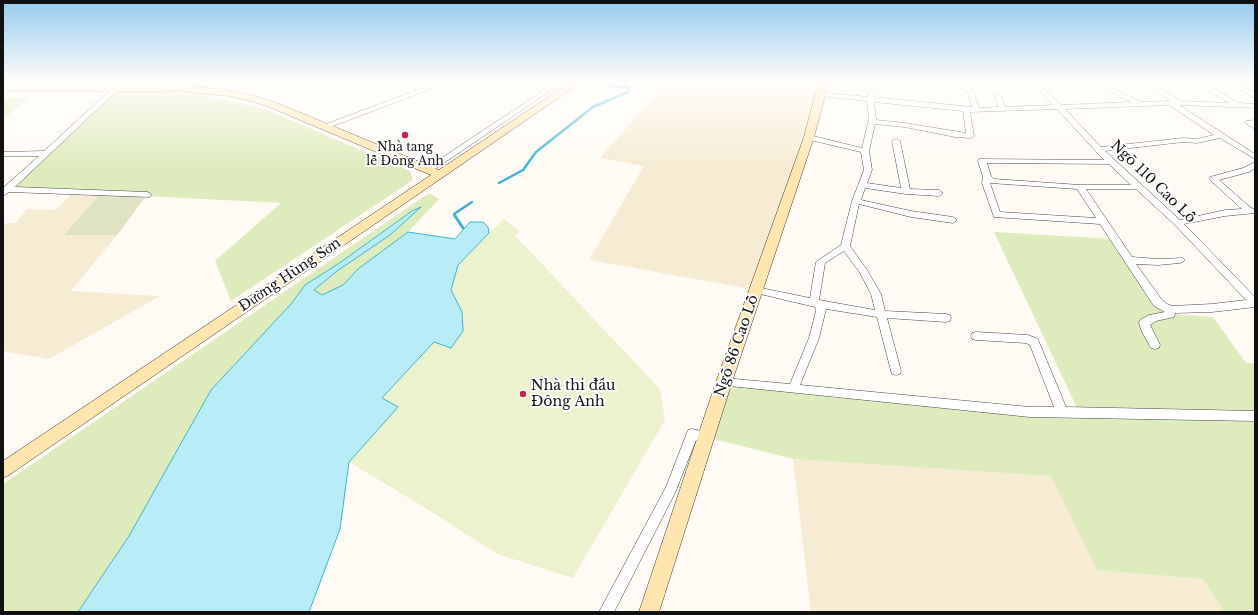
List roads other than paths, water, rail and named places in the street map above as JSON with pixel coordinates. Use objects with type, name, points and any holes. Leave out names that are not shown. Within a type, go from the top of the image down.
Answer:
[{"type":"street","points":[[5,191],[93,110]]},
{"type":"street","points":[[283,110],[434,172]]},
{"type":"street","points":[[325,126],[368,110]]},
{"type":"street","name":"Đường Hùng Sơn","points":[[3,470],[525,110]]},
{"type":"street","name":"Ngõ 86 Cao Lỗ","points":[[650,612],[724,382],[809,136],[816,110]]},
{"type":"street","points":[[792,389],[814,338],[821,311],[817,302],[821,262],[845,246],[856,201],[868,170],[865,151],[872,122],[871,110]]},
{"type":"street","points":[[872,122],[905,125],[955,135],[970,136],[966,110]]},
{"type":"street","points":[[976,110],[984,110]]},
{"type":"street","name":"Ngõ 110 Cao Lỗ","points":[[1063,110],[1111,162],[1178,223],[1255,302]]},
{"type":"street","points":[[1181,110],[1255,157]]},
{"type":"street","points":[[1255,122],[1249,123],[1255,127]]},
{"type":"street","points":[[809,136],[865,151]]},
{"type":"street","points":[[1100,149],[1183,140],[1197,141],[1220,136]]},
{"type":"street","points":[[896,141],[906,191]]},
{"type":"street","points":[[3,154],[46,153]]},
{"type":"street","points":[[1103,221],[997,215],[986,183],[987,177],[982,161],[1111,162]]},
{"type":"street","points":[[1252,211],[1213,179],[1246,170],[1255,164]]},
{"type":"street","points":[[987,177],[992,181],[1000,182],[1080,187],[1138,187]]},
{"type":"street","points":[[3,180],[17,180]]},
{"type":"street","points":[[862,185],[906,191],[939,193]]},
{"type":"street","points":[[1080,187],[1158,303],[1163,307],[1171,310],[1212,308],[1255,302]]},
{"type":"street","points":[[5,191],[147,195]]},
{"type":"street","points":[[856,201],[911,214],[953,220]]},
{"type":"street","points":[[1178,223],[1225,212],[1252,211]]},
{"type":"street","points":[[845,246],[864,272],[876,294],[896,371]]},
{"type":"street","points":[[1130,260],[1158,262],[1180,260]]},
{"type":"street","points":[[756,290],[880,314],[946,318]]},
{"type":"street","points":[[1155,345],[1147,332],[1144,323],[1153,318],[1170,314],[1171,310]]},
{"type":"street","points":[[976,336],[1028,339],[1034,342],[1062,412]]},
{"type":"street","points":[[724,382],[959,404],[1011,411],[1255,416]]},
{"type":"street","points":[[606,612],[671,490],[692,434],[706,437]]},
{"type":"water","points":[[421,207],[390,235],[337,271],[314,290],[322,295],[343,285],[358,269],[408,232],[455,239],[470,222],[483,222],[488,227],[489,233],[458,265],[451,290],[462,312],[463,331],[451,348],[434,342],[382,398],[398,407],[349,462],[340,529],[309,612],[78,612],[129,536],[211,390],[291,304],[305,285],[341,262],[412,211]]},
{"type":"waterway","points":[[499,183],[523,170],[536,152],[590,110]]},
{"type":"waterway","points":[[456,217],[454,214],[472,202]]},
{"type":"waterway","points":[[455,216],[463,228]]},
{"type":"place","name":"Nhà tang lễ Đông Anh","points":[[405,135]]},
{"type":"place","name":"Nhà thi đấu Đông Anh","points":[[523,394]]}]
